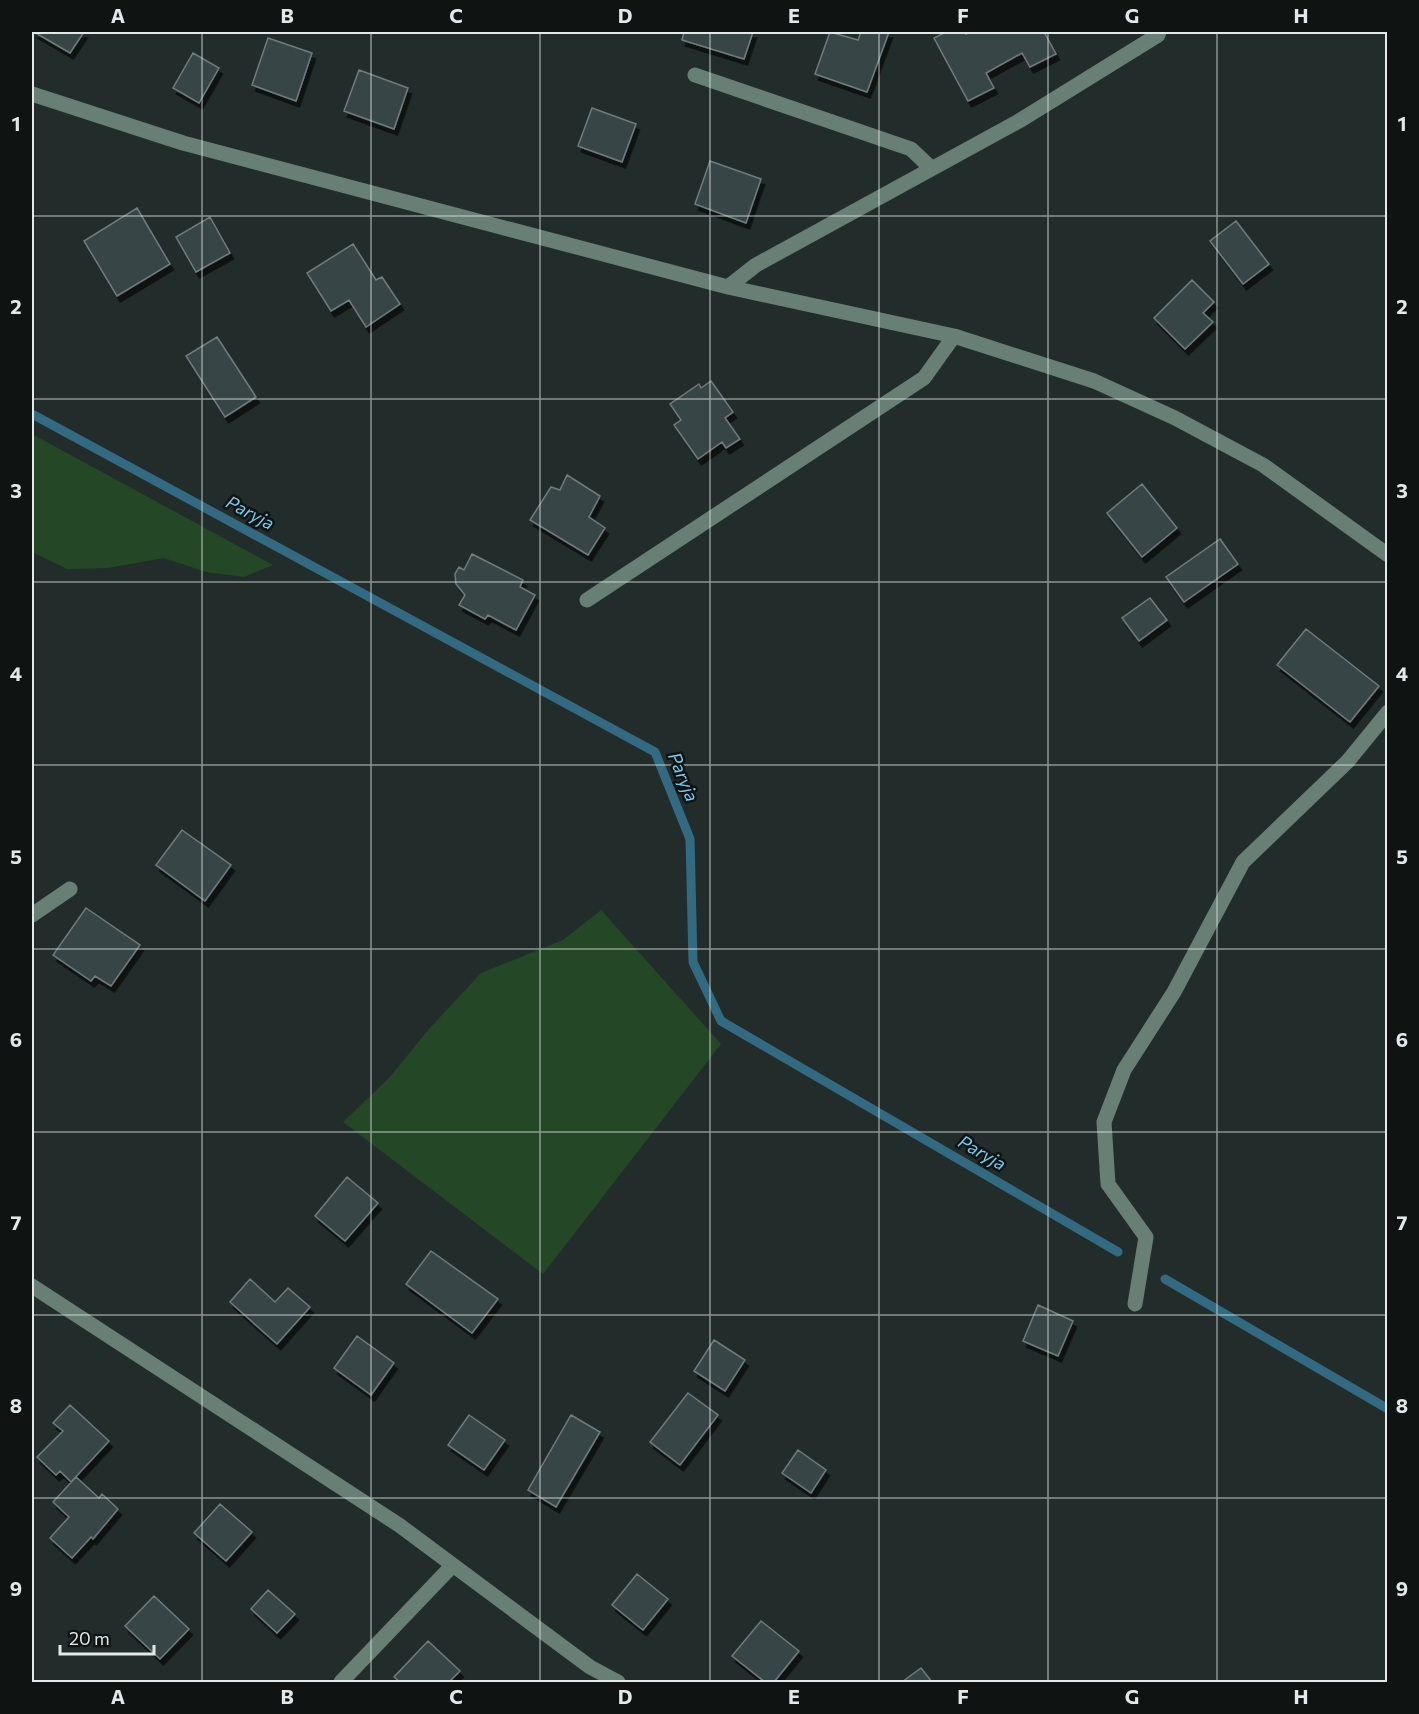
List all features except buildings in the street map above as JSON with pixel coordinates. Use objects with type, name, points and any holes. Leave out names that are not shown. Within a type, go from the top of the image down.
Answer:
[{"type":"street","points":[[728,287],[756,265],[1019,121],[1158,35],[1159,32]]},
{"type":"street","points":[[695,75],[912,149],[932,168]]},
{"type":"street","points":[[32,94],[183,143],[728,287],[954,336],[1094,381],[1175,418],[1263,465],[1388,555]]},
{"type":"street","points":[[587,600],[924,378],[954,336]]},
{"type":"street","points":[[1135,1304],[1146,1237],[1108,1184],[1104,1122],[1124,1070],[1174,992],[1243,862],[1348,761],[1388,712]]},
{"type":"street","points":[[32,915],[70,889]]},
{"type":"street","points":[[32,1286],[399,1525],[590,1667],[618,1683]]},
{"type":"street","points":[[341,1683],[452,1566]]},
{"type":"green space","points":[[32,434],[273,565],[244,577],[206,572],[164,558],[108,568],[67,569],[32,552]]},
{"type":"green space","points":[[601,910],[721,1044],[543,1274],[343,1122],[390,1077],[428,1030],[481,973],[563,940]]},
{"type":"waterway","name":"Paryja","points":[[32,414],[655,752],[690,839],[693,962],[721,1021],[1118,1252]]},
{"type":"waterway","name":"Paryja","points":[[1165,1279],[1388,1409]]}]
